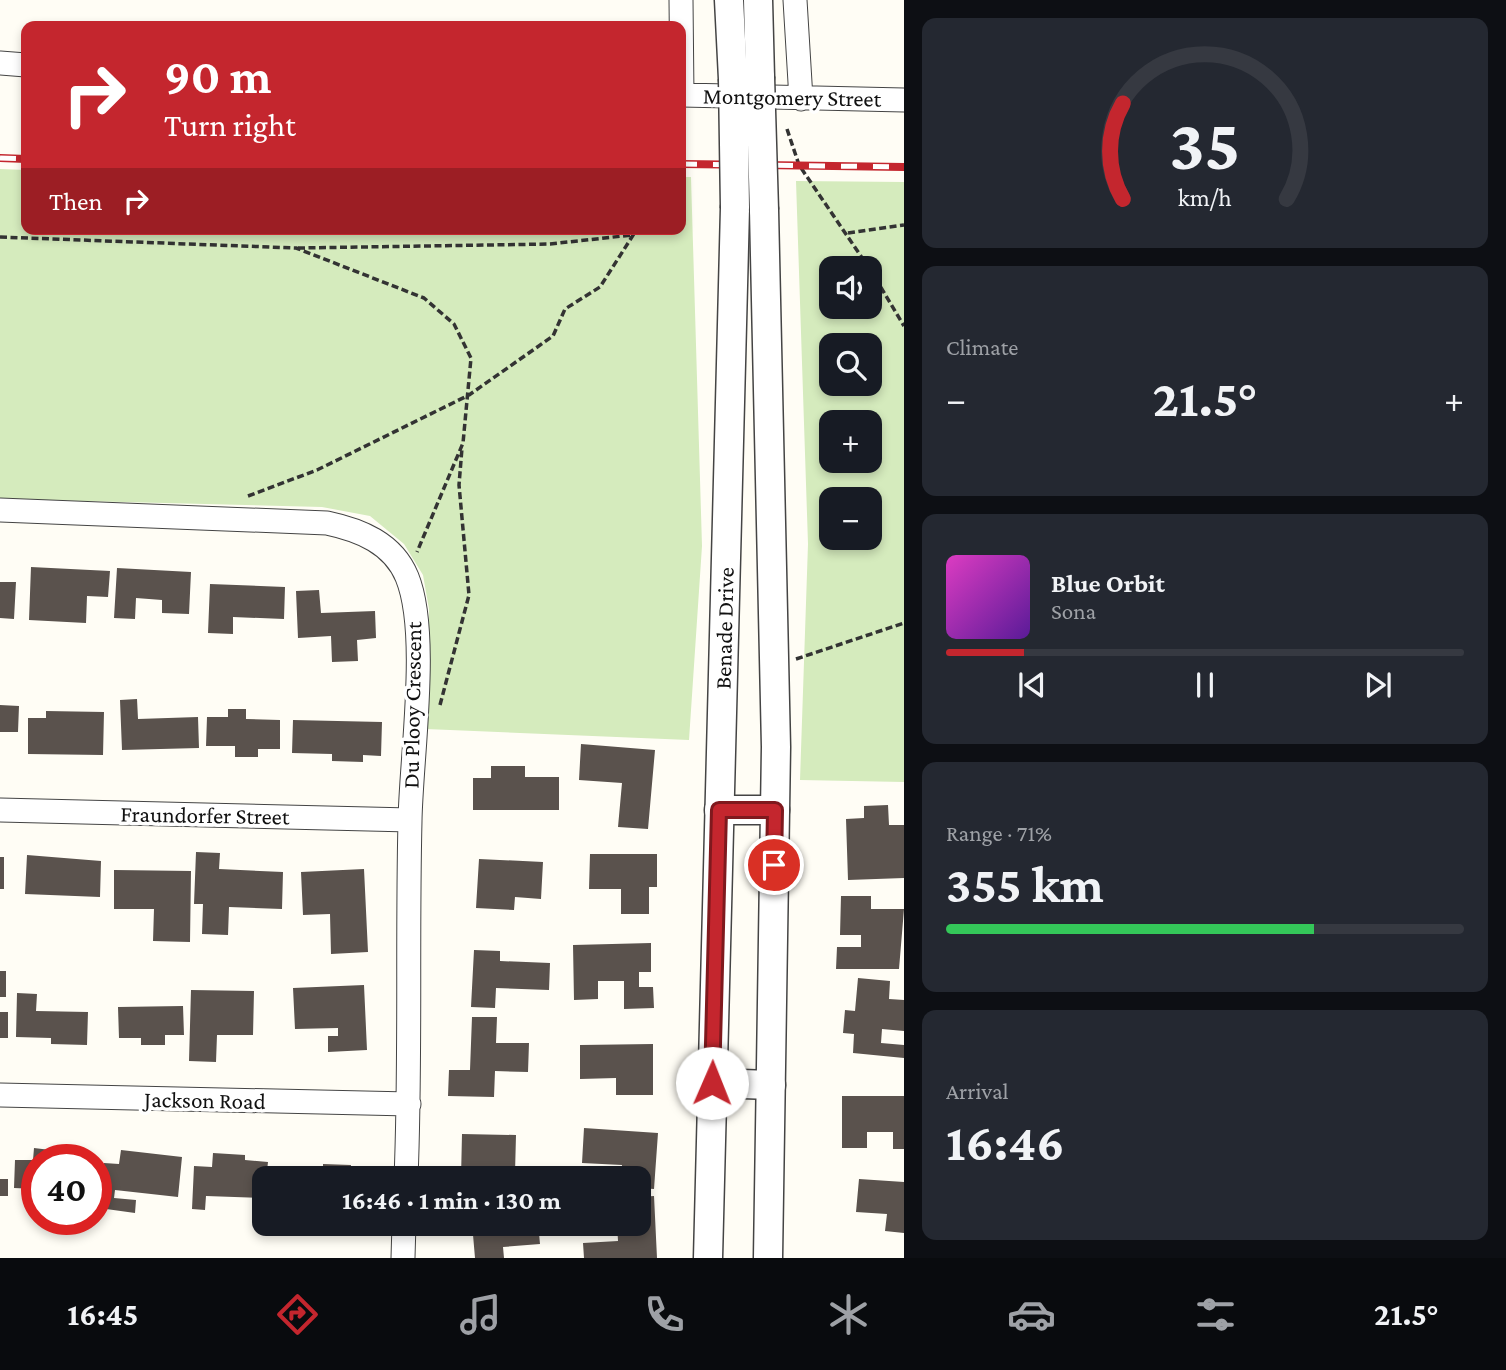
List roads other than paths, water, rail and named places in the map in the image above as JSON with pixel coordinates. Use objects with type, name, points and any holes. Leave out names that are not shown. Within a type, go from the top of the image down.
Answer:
[{"type":"street","points":[[681,0],[681,21]]},
{"type":"street","name":"Benade Drive","points":[[708,1258],[735,208],[756,85],[729,0]]},
{"type":"street","name":"Benade Drive","points":[[758,0],[756,85],[764,210],[775,667],[768,1258]]},
{"type":"street","points":[[795,0],[801,99]]},
{"type":"street","points":[[0,63],[21,65]]},
{"type":"street","name":"Montgomery Street","points":[[686,94],[756,85],[801,99],[904,100]]},
{"type":"street","name":"Du Plooy Crescent","points":[[0,510],[327,523],[356,529],[375,539],[393,555],[407,577],[417,639],[410,820],[406,1166]]},
{"type":"street","name":"Fraundorfer Street","points":[[0,810],[410,820]]},
{"type":"street","points":[[719,810],[775,810]]},
{"type":"street","points":[[712,1083],[771,1085]]},
{"type":"street","name":"Jackson Road","points":[[0,1095],[409,1104]]},
{"type":"street","points":[[402,1258],[403,1236]]},
{"type":"railway","points":[[0,158],[21,159]]},
{"type":"railway","points":[[686,164],[904,167]]}]
